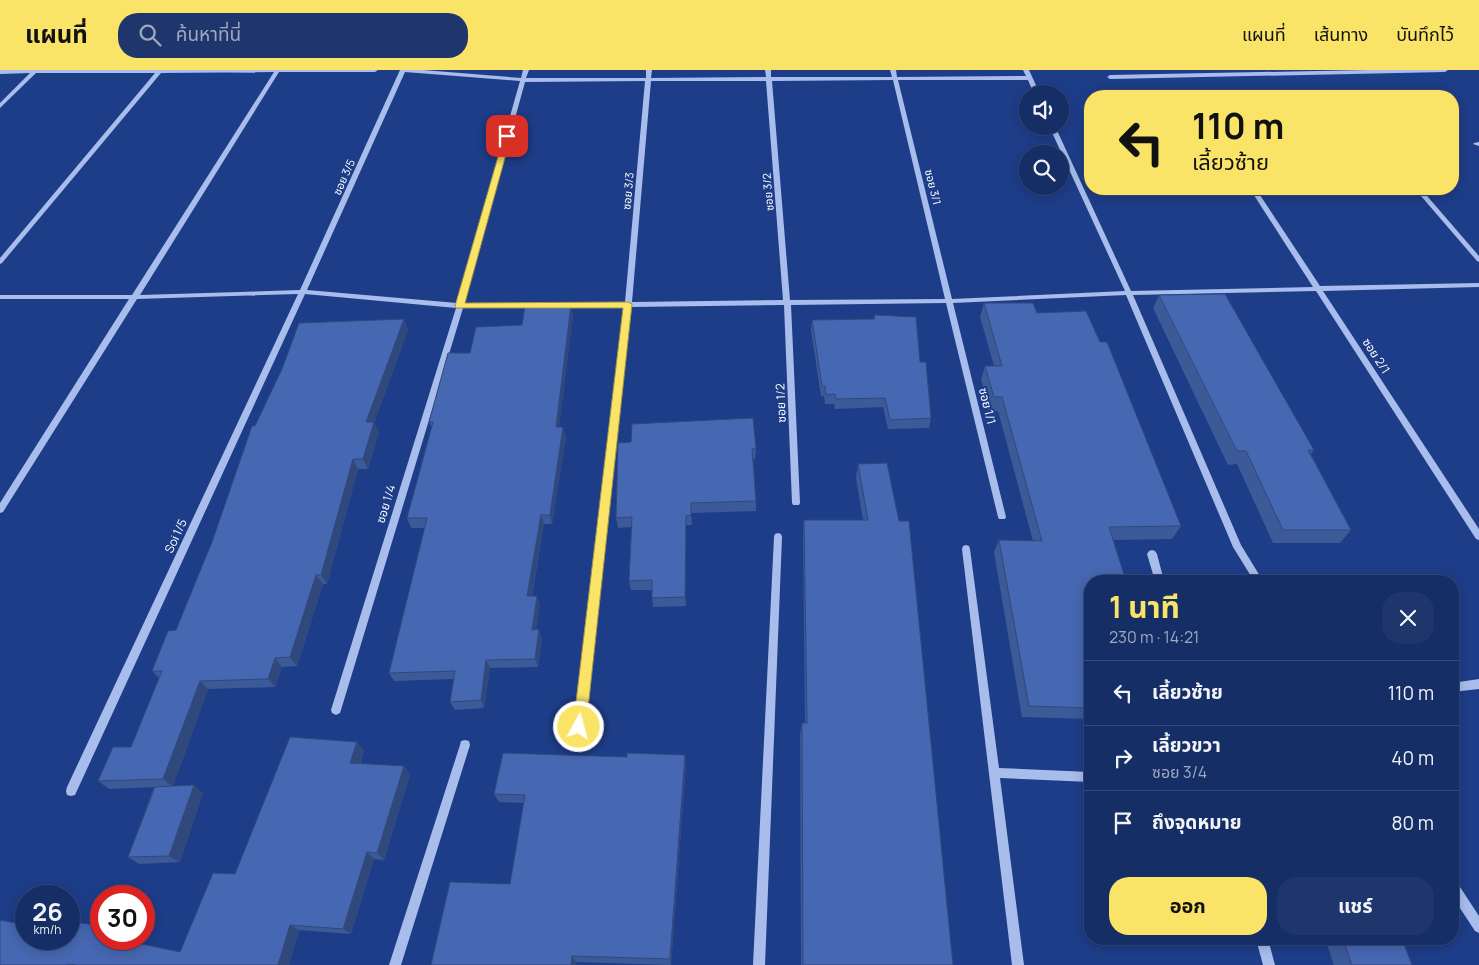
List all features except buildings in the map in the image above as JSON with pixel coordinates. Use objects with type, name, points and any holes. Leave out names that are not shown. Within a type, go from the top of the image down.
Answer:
[{"type":"street","points":[[0,262],[160,70]]},
{"type":"street","points":[[0,510],[278,70]]},
{"type":"street","points":[[0,72],[375,70]]},
{"type":"street","points":[[403,70],[523,80],[1029,78]]},
{"type":"street","name":"ซอย 3/5","points":[[304,292],[403,70]]},
{"type":"street","points":[[523,80],[526,70]]},
{"type":"street","name":"ซอย 3/3","points":[[579,727],[628,304],[649,70]]},
{"type":"street","name":"ซอย 3/2","points":[[768,70],[788,303]]},
{"type":"street","name":"ซอย 3/1","points":[[893,70],[950,302]]},
{"type":"street","points":[[1026,70],[1032,85]]},
{"type":"street","points":[[1110,77],[1251,72],[1445,70]]},
{"type":"street","points":[[0,106],[35,71]]},
{"type":"street","name":"ซอย 1/4","points":[[336,710],[460,306],[523,80]]},
{"type":"street","points":[[1056,135],[1129,293],[1237,547],[1255,575]]},
{"type":"street","name":"ซอย 2/1","points":[[1257,195],[1479,536]]},
{"type":"street","points":[[1423,195],[1479,260]]},
{"type":"street","points":[[0,297],[136,297],[304,292],[460,306],[950,302],[1129,293],[1479,285]]},
{"type":"street","name":"Soi 1/5","points":[[71,791],[304,292]]},
{"type":"street","name":"ซอย 1/1","points":[[950,302],[1002,517]]},
{"type":"street","name":"ซอย 1/2","points":[[788,303],[796,503]]},
{"type":"street","points":[[759,965],[778,537]]},
{"type":"street","points":[[966,549],[1018,965]]},
{"type":"street","points":[[1152,554],[1158,575]]},
{"type":"street","points":[[1459,687],[1479,684]]},
{"type":"street","points":[[396,965],[465,745]]},
{"type":"street","points":[[993,773],[1084,777]]},
{"type":"street","points":[[1459,896],[1479,927]]},
{"type":"street","points":[[1264,945],[1270,965]]},
{"type":"route","points":[[507,136],[460,306],[628,304],[579,727]]}]
